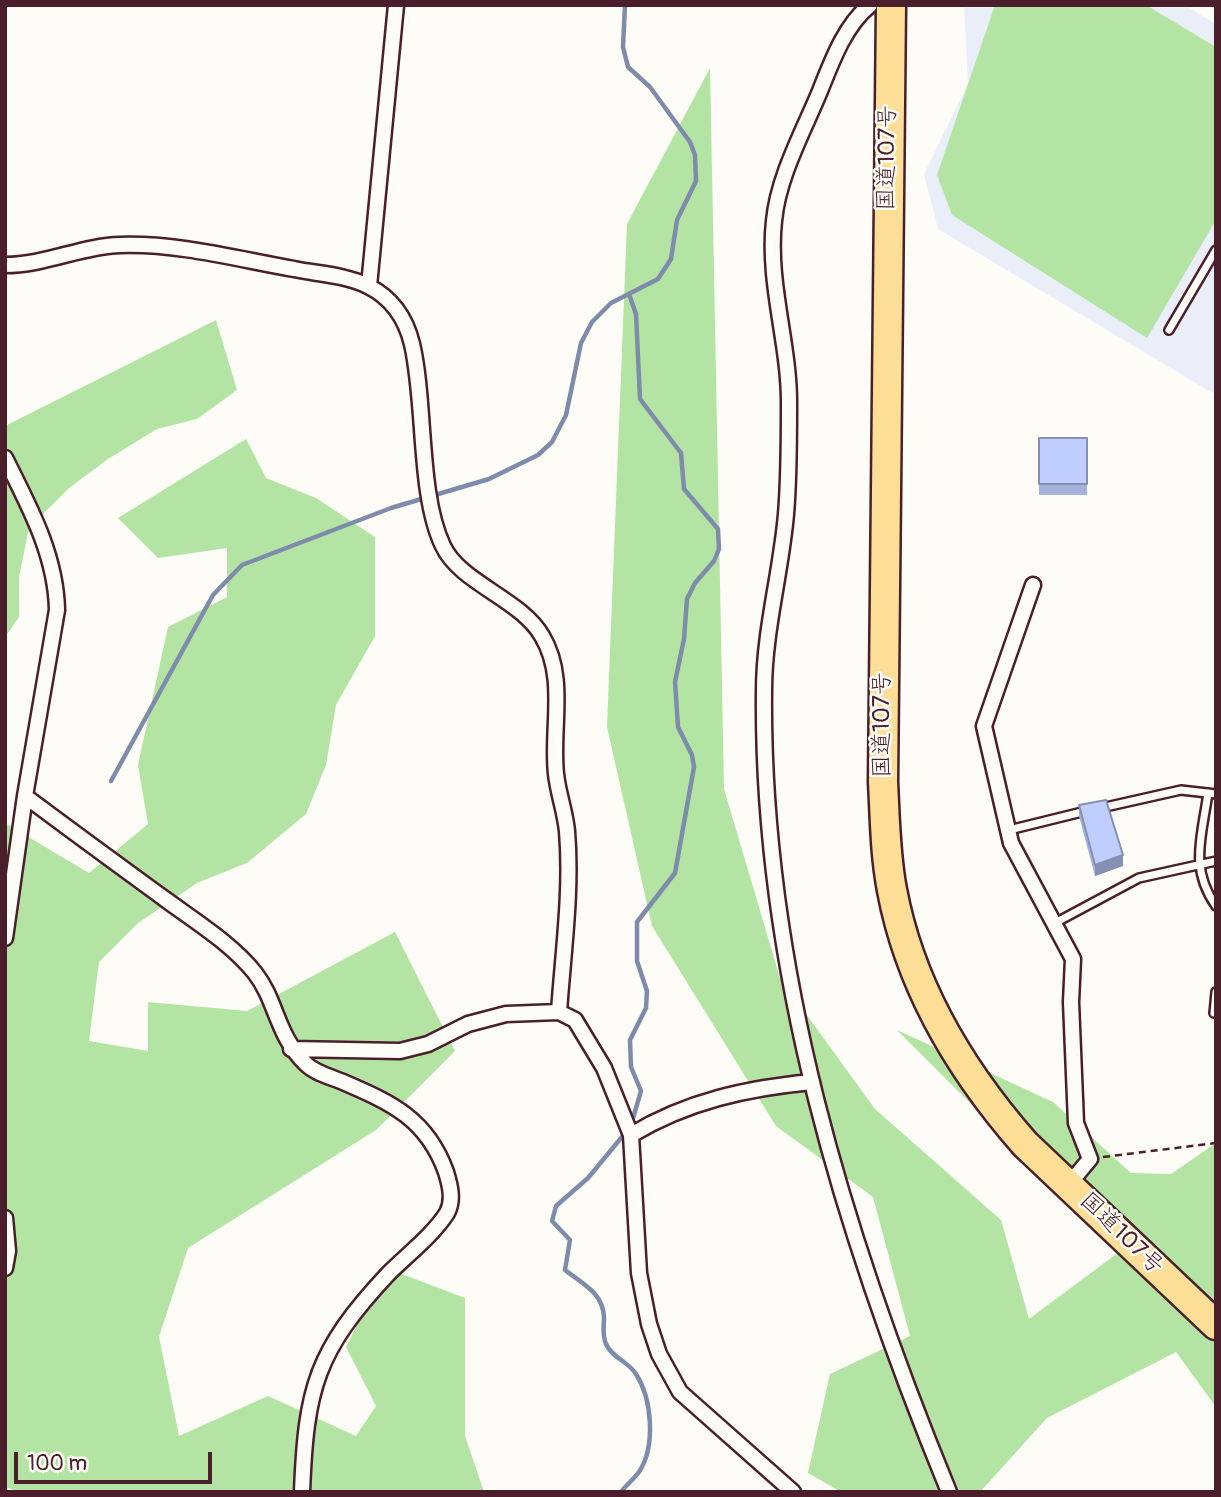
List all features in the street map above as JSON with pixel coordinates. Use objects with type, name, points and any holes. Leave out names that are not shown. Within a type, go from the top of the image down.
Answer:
[{"type":"highway","name":"国道107号","points":[[891,5],[883,782],[891,889],[916,972],[952,1048],[998,1113],[1025,1144],[1216,1325]]},
{"type":"street","points":[[369,286],[396,5]]},
{"type":"street","points":[[870,5],[851,27],[834,57],[778,195],[774,221],[774,271],[789,401],[786,514],[764,687],[765,751],[771,834],[793,1003],[812,1083],[881,1310],[912,1402],[949,1492]]},
{"type":"street","points":[[5,265],[48,261],[118,245],[170,247],[352,280],[369,286],[387,299],[404,318],[412,342],[431,506],[445,551],[541,633],[555,669],[556,774],[567,834],[568,868],[559,1012]]},
{"type":"street","points":[[5,458],[48,554],[57,582],[57,610],[24,796],[5,938]]},
{"type":"street","points":[[1033,585],[984,726],[1008,830],[1033,888],[1073,959],[1071,1002],[1076,1123],[1090,1159],[1069,1184]]},
{"type":"street","points":[[24,796],[243,960],[257,974],[279,1029],[291,1049],[308,1066],[391,1103],[413,1119],[439,1154],[452,1189],[448,1212],[346,1323],[318,1373],[309,1404],[302,1492]]},
{"type":"street","points":[[291,1049],[400,1051],[428,1044],[468,1024],[506,1014],[559,1012],[575,1020],[604,1068],[631,1135],[639,1273],[649,1324],[659,1354],[680,1392],[793,1492]]},
{"type":"street","points":[[631,1135],[678,1110],[725,1095],[812,1083]]},
{"type":"street","points":[[5,1219],[5,1269]]},
{"type":"lane","points":[[1169,330],[1216,250]]},
{"type":"lane","points":[[1008,830],[1181,790],[1212,794],[1198,865],[1203,888],[1216,906]]},
{"type":"lane","points":[[1054,924],[1139,878],[1216,861]]},
{"type":"lane","points":[[1214,1013],[1216,992]]},
{"type":"path","points":[[1090,1159],[1216,1143]]},
{"type":"shaded area","points":[[964,5],[1184,5],[1216,24],[1216,395],[938,229],[924,174],[968,84]]},
{"type":"green space","points":[[995,5],[1146,5],[1216,47],[1216,220],[1147,338],[952,215],[937,175]]},
{"type":"green space","points":[[710,68],[724,789],[780,978],[875,1109],[1001,1220],[1029,1319],[1119,1252],[897,1030],[1053,1102],[1131,1173],[1171,1174],[1216,1143],[1216,1407],[1176,1352],[1047,1418],[980,1492],[841,1492],[808,1473],[830,1374],[910,1336],[873,1197],[776,1126],[652,926],[607,727],[627,224]]},
{"type":"green space","points":[[216,320],[237,390],[197,419],[157,429],[108,459],[69,488],[29,528],[19,577],[19,617],[5,637],[5,426]]},
{"type":"green space","points":[[246,439],[266,478],[316,498],[375,537],[375,636],[336,705],[326,765],[306,814],[247,863],[197,883],[138,923],[99,962],[89,1041],[148,1051],[148,1002],[247,1011],[395,932],[455,1051],[376,1130],[188,1248],[159,1337],[179,1436],[268,1396],[356,1436],[376,1406],[346,1347],[386,1268],[465,1298],[465,1436],[484,1492],[20,1492],[5,1487],[5,823],[89,873],[148,824],[138,765],[168,627],[227,597],[227,548],[158,558],[118,518]]},
{"type":"building","points":[[1039,438],[1087,438],[1087,484],[1039,484]]},
{"type":"building","points":[[1106,800],[1123,855],[1095,865],[1079,805]]},
{"type":"waterway","points":[[111,781],[213,595],[242,565],[391,508],[489,479],[538,455],[552,442],[566,415],[581,343],[592,322],[611,303],[658,279],[671,259],[677,220],[696,181],[695,155],[690,142],[650,87],[628,67],[623,47],[625,5]]},
{"type":"waterway","points":[[629,294],[636,314],[640,399],[681,453],[684,489],[718,529],[719,549],[714,561],[695,583],[687,599],[684,639],[675,682],[678,727],[692,755],[694,767],[675,873],[637,922],[637,961],[647,991],[646,1008],[630,1040],[631,1067],[641,1091],[631,1125]]},
{"type":"waterway","points":[[621,1492],[639,1472],[648,1449],[650,1423],[646,1396],[633,1370],[612,1353],[606,1344],[603,1309],[596,1295],[565,1270],[570,1240],[552,1221],[556,1206],[588,1178],[626,1132]]}]
